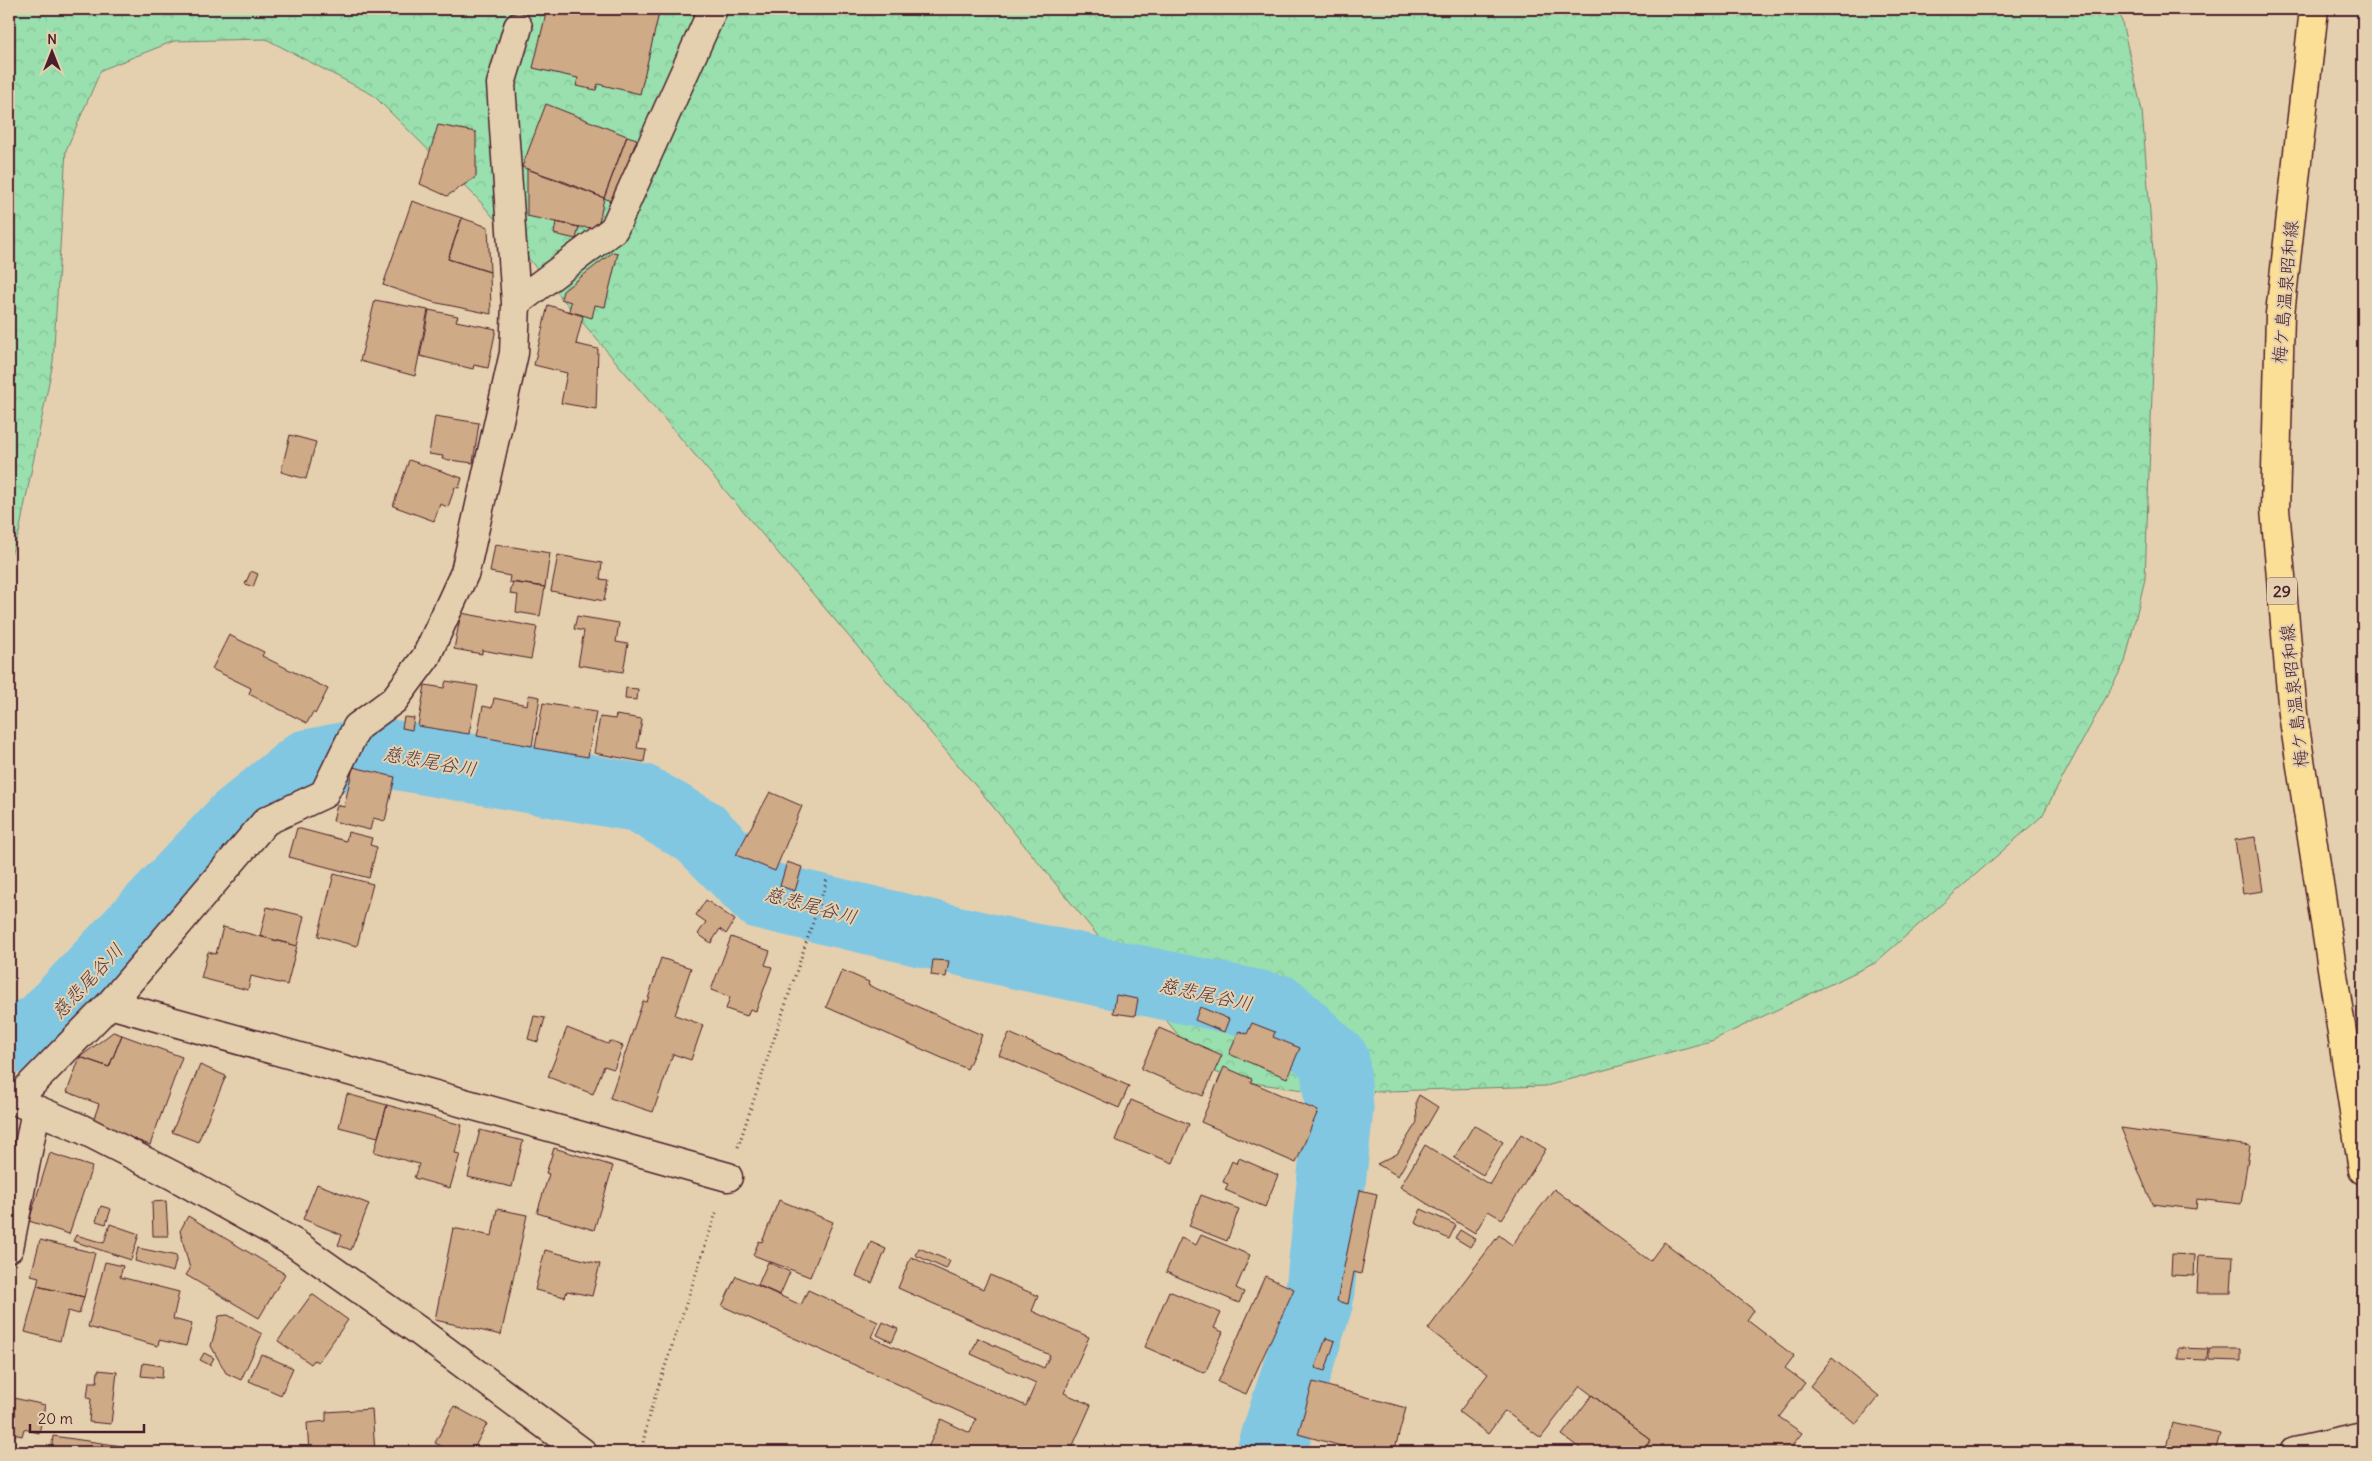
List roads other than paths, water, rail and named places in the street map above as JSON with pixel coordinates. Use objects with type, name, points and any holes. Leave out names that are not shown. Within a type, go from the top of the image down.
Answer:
[{"type":"main road","name":"梅ケ島温泉昭和線","points":[[2314,9],[2280,314],[2275,509],[2293,714],[2363,1170]]},
{"type":"street","points":[[516,303],[614,229],[713,9]]},
{"type":"street","points":[[9,1248],[20,1103],[110,1004],[266,821],[324,794],[357,727],[394,700],[426,657],[465,572],[514,353],[516,303],[501,84],[518,27]]},
{"type":"street","points":[[110,1004],[728,1177]]},
{"type":"street","points":[[20,1103],[82,1129],[174,1176],[294,1243],[419,1331],[582,1452]]},
{"type":"street","points":[[2294,1452],[2363,1437]]},
{"type":"waterway","name":"慈悲尾谷川","points":[[9,1040],[41,1029],[239,819],[307,764],[372,751],[640,798],[699,832],[762,895],[1015,954],[1279,1009],[1335,1061],[1339,1108],[1319,1300],[1271,1452]]}]
